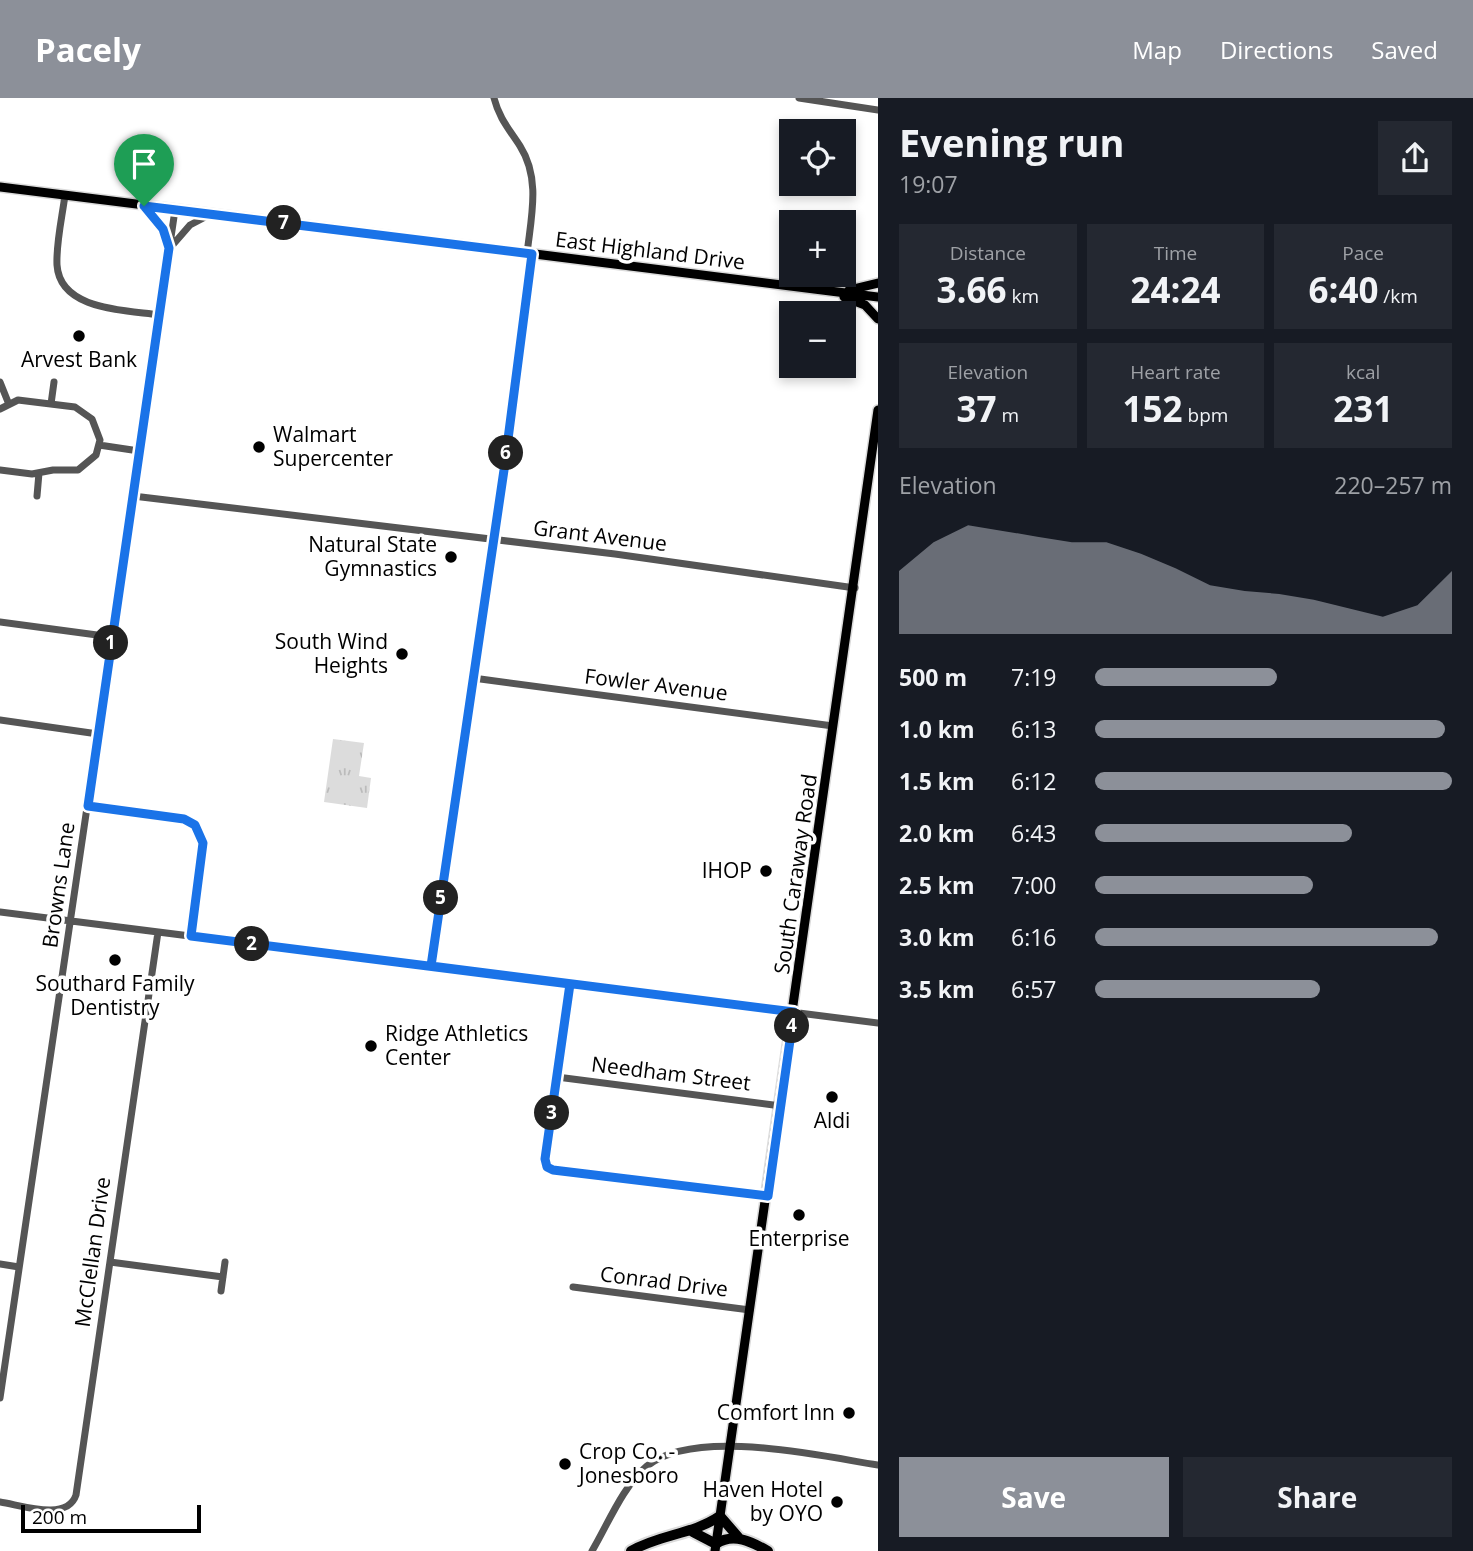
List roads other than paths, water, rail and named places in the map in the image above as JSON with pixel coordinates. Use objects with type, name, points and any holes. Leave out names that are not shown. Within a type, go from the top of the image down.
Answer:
[{"type":"highway","points":[[693,1532],[720,1516],[739,1538]]},
{"type":"highway","points":[[631,1551],[658,1538],[693,1532],[701,1533],[716,1548],[727,1538],[739,1538],[768,1551]]},
{"type":"main road","name":"East Highland Drive","points":[[0,187],[878,297]]},
{"type":"main road","points":[[833,291],[878,283]]},
{"type":"main road","points":[[833,291],[865,305],[878,319]]},
{"type":"main road","name":"South Caraway Road","points":[[716,1548],[855,588],[878,410]]},
{"type":"street","points":[[431,966],[493,541],[533,203],[532,175],[519,145],[504,124],[494,98]]},
{"type":"street","points":[[799,98],[878,110]]},
{"type":"street","points":[[65,195],[57,266],[73,295],[88,304],[160,315]]},
{"type":"street","points":[[144,206],[163,229],[169,248]]},
{"type":"street","name":"Browns Lane","points":[[0,1398],[175,210]]},
{"type":"street","points":[[169,248],[190,225],[211,214]]},
{"type":"street","points":[[0,382],[8,402]]},
{"type":"street","points":[[51,404],[54,382]]},
{"type":"street","points":[[0,409],[8,402],[75,407],[87,414],[97,428],[100,446],[96,455],[83,468],[39,473],[0,470]]},
{"type":"street","points":[[100,446],[139,451]]},
{"type":"street","points":[[37,496],[39,473]]},
{"type":"street","name":"Grant Avenue","points":[[133,496],[615,554],[855,588]]},
{"type":"street","points":[[0,622],[112,637]]},
{"type":"street","name":"Fowler Avenue","points":[[474,678],[833,726]]},
{"type":"street","points":[[0,720],[98,734]]},
{"type":"street","points":[[88,806],[184,819],[195,825],[203,843],[191,936]]},
{"type":"street","points":[[0,912],[878,1023]]},
{"type":"street","name":"McClellan Drive","points":[[0,1502],[59,1510],[74,1501],[158,932]]},
{"type":"street","points":[[570,984],[545,1159],[550,1169],[768,1196]]},
{"type":"street","name":"Needham Street","points":[[557,1077],[781,1106]]},
{"type":"street","points":[[110,1262],[223,1277]]},
{"type":"street","points":[[221,1291],[225,1262]]},
{"type":"street","points":[[0,1264],[19,1267]]},
{"type":"street","name":"Conrad Drive","points":[[573,1287],[750,1310]]},
{"type":"street","points":[[0,1325],[11,1327]]},
{"type":"street","points":[[592,1551],[633,1482],[645,1467],[668,1454],[729,1446],[878,1465]]},
{"type":"place","name":"Arvest Bank","points":[[79,336]]},
{"type":"place","name":"Walmart Supercenter","points":[[259,447]]},
{"type":"place","name":"Natural State Gymnastics","points":[[451,557]]},
{"type":"place","name":"South Wind Heights","points":[[402,654]]},
{"type":"place","name":"IHOP","points":[[766,871]]},
{"type":"place","name":"Southard Family Dentistry","points":[[115,960]]},
{"type":"place","name":"Ridge Athletics Center","points":[[371,1046]]},
{"type":"place","name":"Aldi","points":[[832,1097]]},
{"type":"place","name":"Enterprise","points":[[799,1215]]},
{"type":"place","name":"Comfort Inn","points":[[849,1413]]},
{"type":"place","name":"Crop Co. - Jonesboro","points":[[565,1464]]},
{"type":"place","name":"Haven Hotel by OYO","points":[[837,1502]]}]
